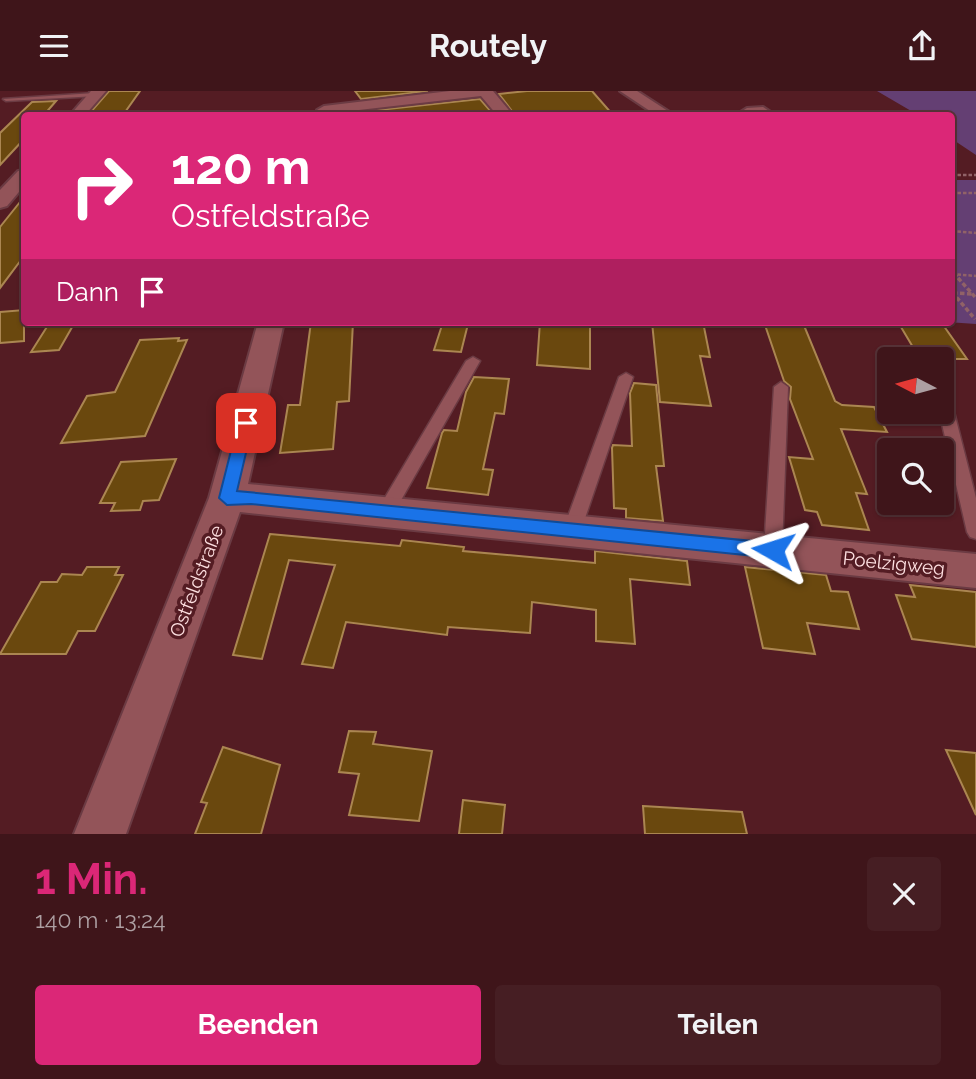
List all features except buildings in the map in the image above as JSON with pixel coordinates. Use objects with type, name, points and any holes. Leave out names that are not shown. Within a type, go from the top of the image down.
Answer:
[{"type":"street","points":[[323,112],[329,91]]},
{"type":"street","points":[[330,112],[485,91],[502,112]]},
{"type":"street","points":[[627,91],[661,112]]},
{"type":"street","points":[[80,112],[97,93]]},
{"type":"street","points":[[0,202],[16,183]]},
{"type":"street","name":"Ostfeldstraße","points":[[100,834],[227,498],[270,326]]},
{"type":"street","name":"Poelzigweg","points":[[227,498],[386,511],[976,571]]},
{"type":"lane","points":[[6,99],[97,93]]},
{"type":"lane","points":[[386,511],[473,361]]},
{"type":"lane","points":[[572,530],[626,377]]},
{"type":"lane","points":[[773,550],[781,387]]},
{"type":"lane","points":[[950,424],[976,532]]},
{"type":"path","points":[[955,175],[976,175]]},
{"type":"path","points":[[955,193],[976,193]]},
{"type":"path","points":[[955,231],[976,233]]},
{"type":"path","points":[[955,274],[976,276]]},
{"type":"path","points":[[955,275],[975,295]]},
{"type":"path","points":[[955,293],[975,295]]},
{"type":"path","points":[[955,296],[975,319]]},
{"type":"shaded area","points":[[877,91],[976,91],[976,155],[955,141],[955,112],[913,112]]},
{"type":"shaded area","points":[[955,180],[976,180],[976,324],[955,323]]},
{"type":"route","points":[[246,423],[227,498],[251,498],[773,550]]}]
